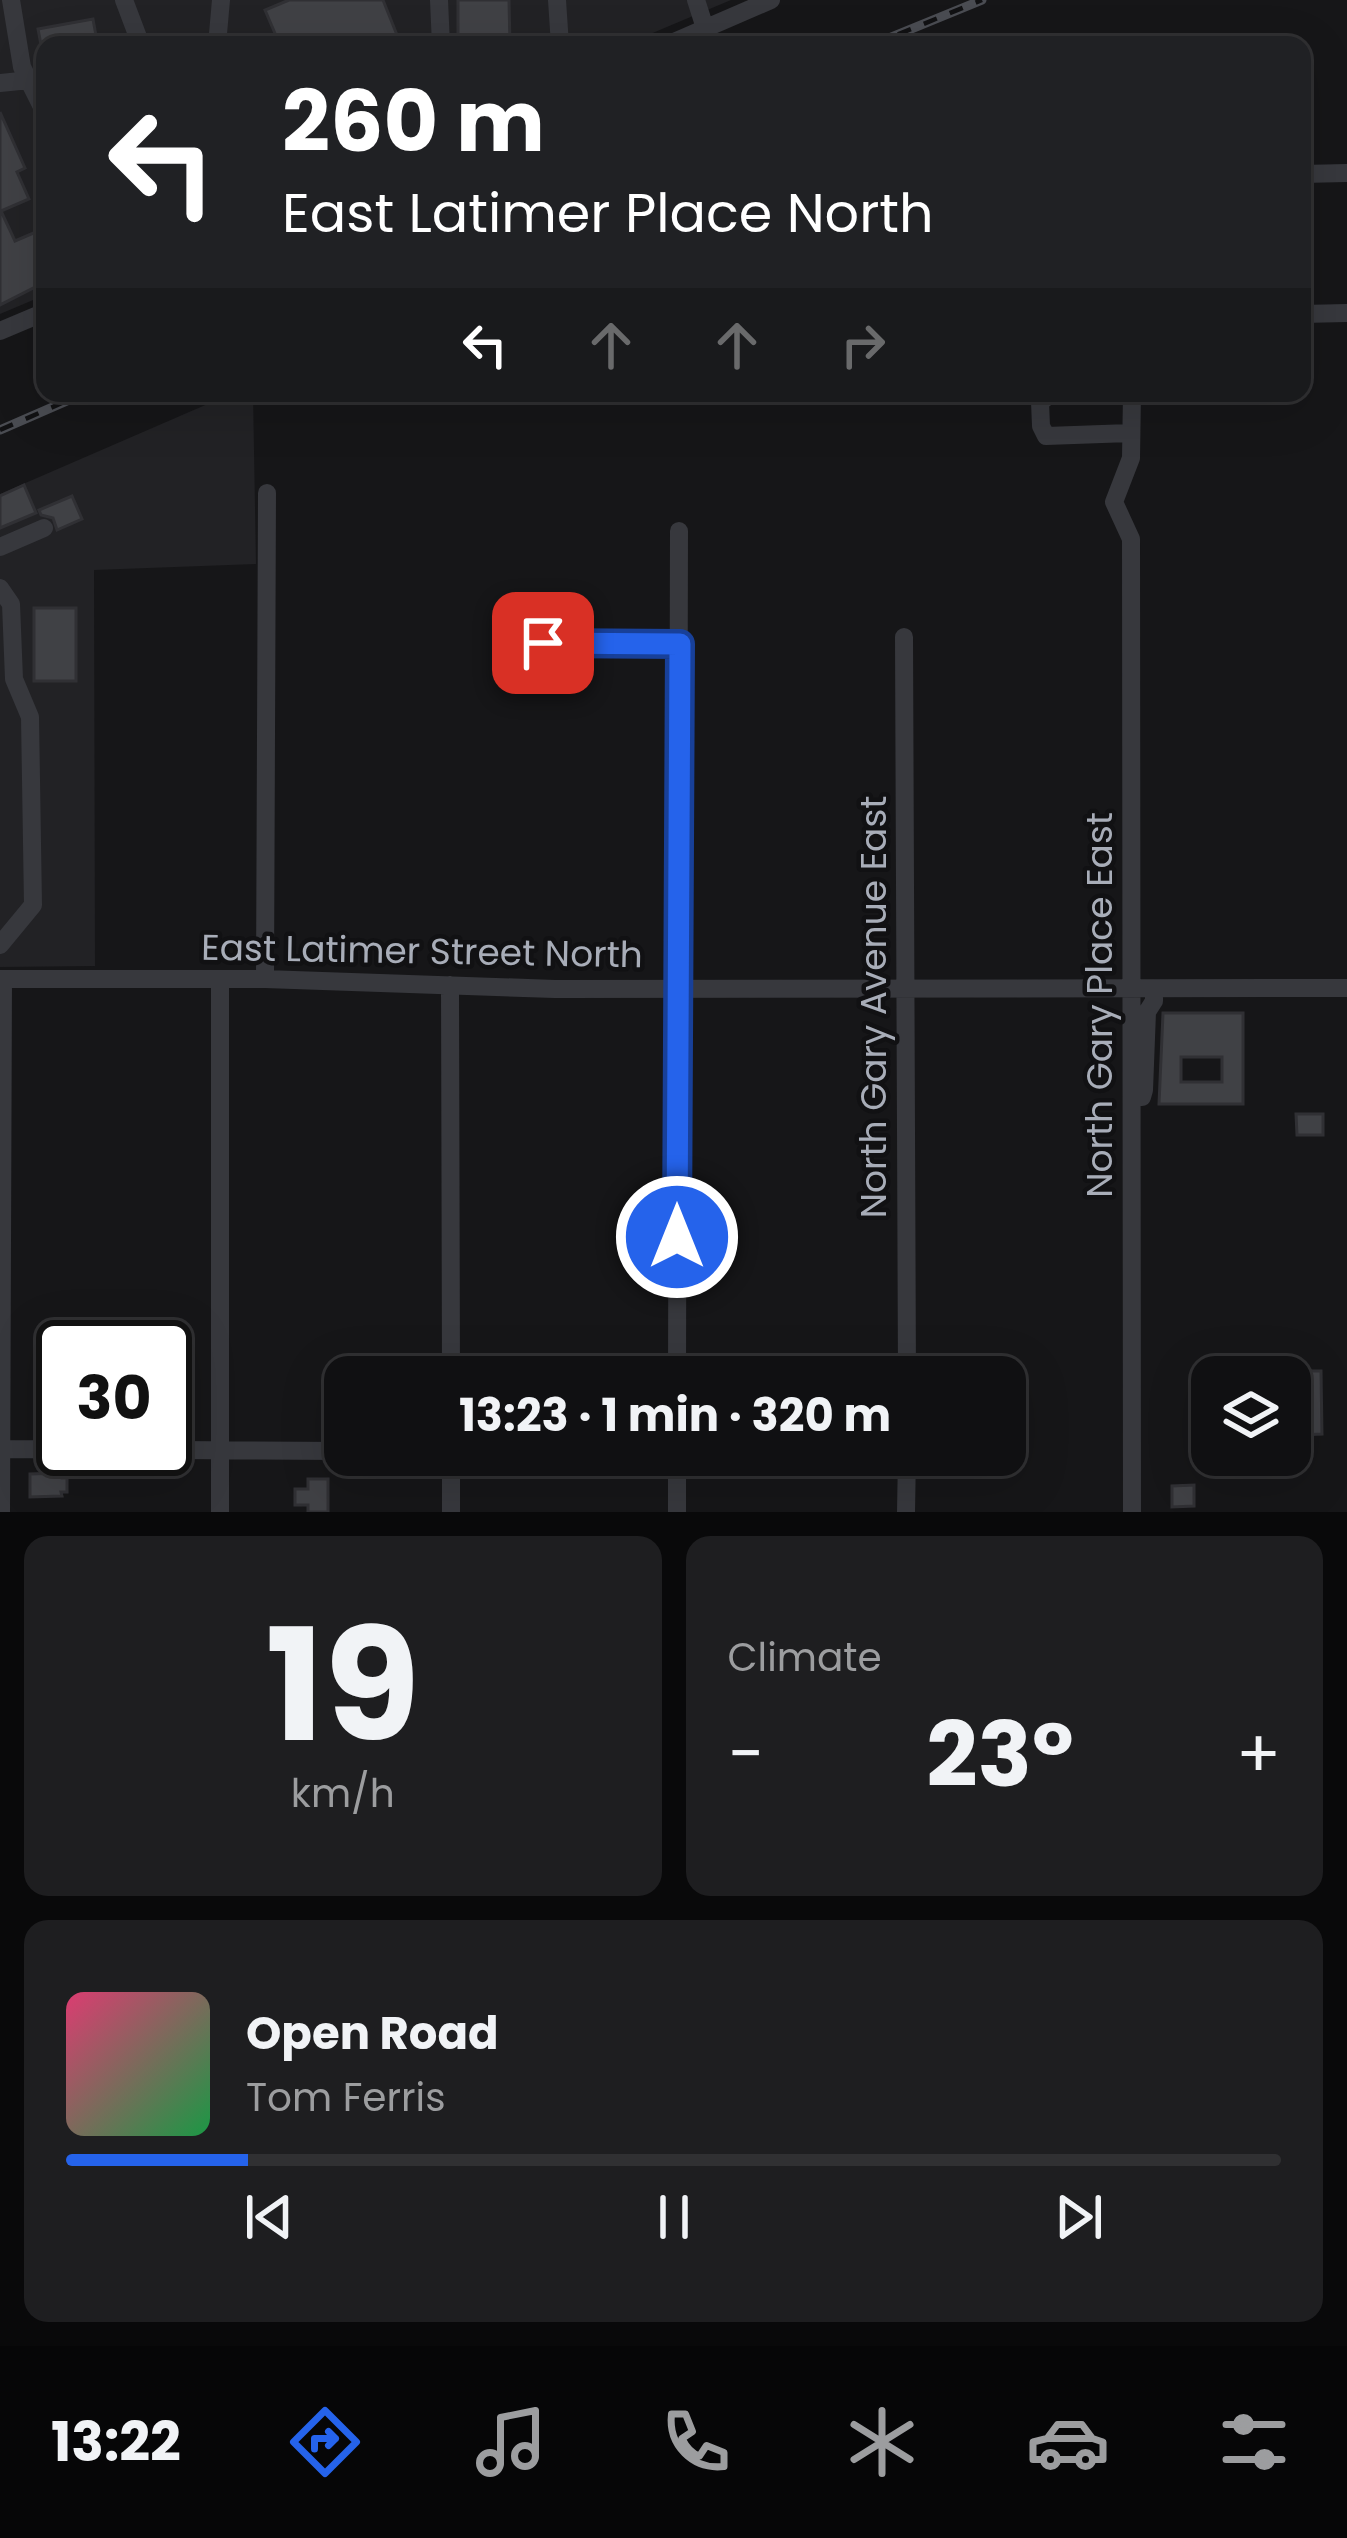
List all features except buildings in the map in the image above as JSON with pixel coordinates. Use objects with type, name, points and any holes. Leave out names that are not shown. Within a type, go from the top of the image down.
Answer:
[{"type":"street","points":[[11,0],[22,67],[36,93]]},
{"type":"street","points":[[124,0],[138,36]]},
{"type":"street","points":[[218,36],[221,0]]},
{"type":"street","points":[[439,0],[441,36]]},
{"type":"street","points":[[557,0],[559,36]]},
{"type":"street","points":[[696,0],[705,28]]},
{"type":"street","points":[[687,36],[771,0]]},
{"type":"street","points":[[0,83],[30,80]]},
{"type":"street","points":[[1311,174],[1347,173]]},
{"type":"street","points":[[1311,314],[1347,313]]},
{"type":"street","points":[[0,332],[36,316]]},
{"type":"street","points":[[1040,402],[1040,425],[1046,436],[1130,433],[1132,402]]},
{"type":"street","name":"North Gary Place East","points":[[1130,433],[1131,458],[1114,502],[1131,539],[1132,1512]]},
{"type":"street","points":[[265,979],[267,493]]},
{"type":"street","points":[[0,547],[44,528]]},
{"type":"street","points":[[677,1356],[679,531]]},
{"type":"street","points":[[0,588],[11,604],[7,680],[30,717],[33,905],[0,945]]},
{"type":"street","name":"North Gary Avenue East","points":[[904,638],[907,1356]]},
{"type":"street","points":[[543,643],[680,644]]},
{"type":"street","points":[[1,1512],[2,979]]},
{"type":"street","name":"East Latimer Street North","points":[[2,979],[1131,989],[1154,995],[1347,988]]},
{"type":"street","points":[[220,979],[220,1512]]},
{"type":"street","points":[[450,986],[451,1356]]},
{"type":"street","points":[[1132,1097],[1142,1097],[1144,1090],[1147,1012],[1154,995]]},
{"type":"street","points":[[1,1449],[324,1450]]},
{"type":"street","points":[[451,1476],[451,1512]]},
{"type":"street","points":[[677,1476],[677,1512]]},
{"type":"street","points":[[906,1512],[907,1476]]},
{"type":"shaded area","points":[[0,0],[731,0],[645,36],[36,36],[36,299],[0,314]]},
{"type":"shaded area","points":[[212,402],[253,402],[256,564],[94,570],[95,966],[0,967],[0,494]]},
{"type":"railway","points":[[894,36],[982,0]]},
{"type":"railway","points":[[0,430],[64,402]]},
{"type":"route","points":[[543,643],[680,644],[677,1237]]}]
